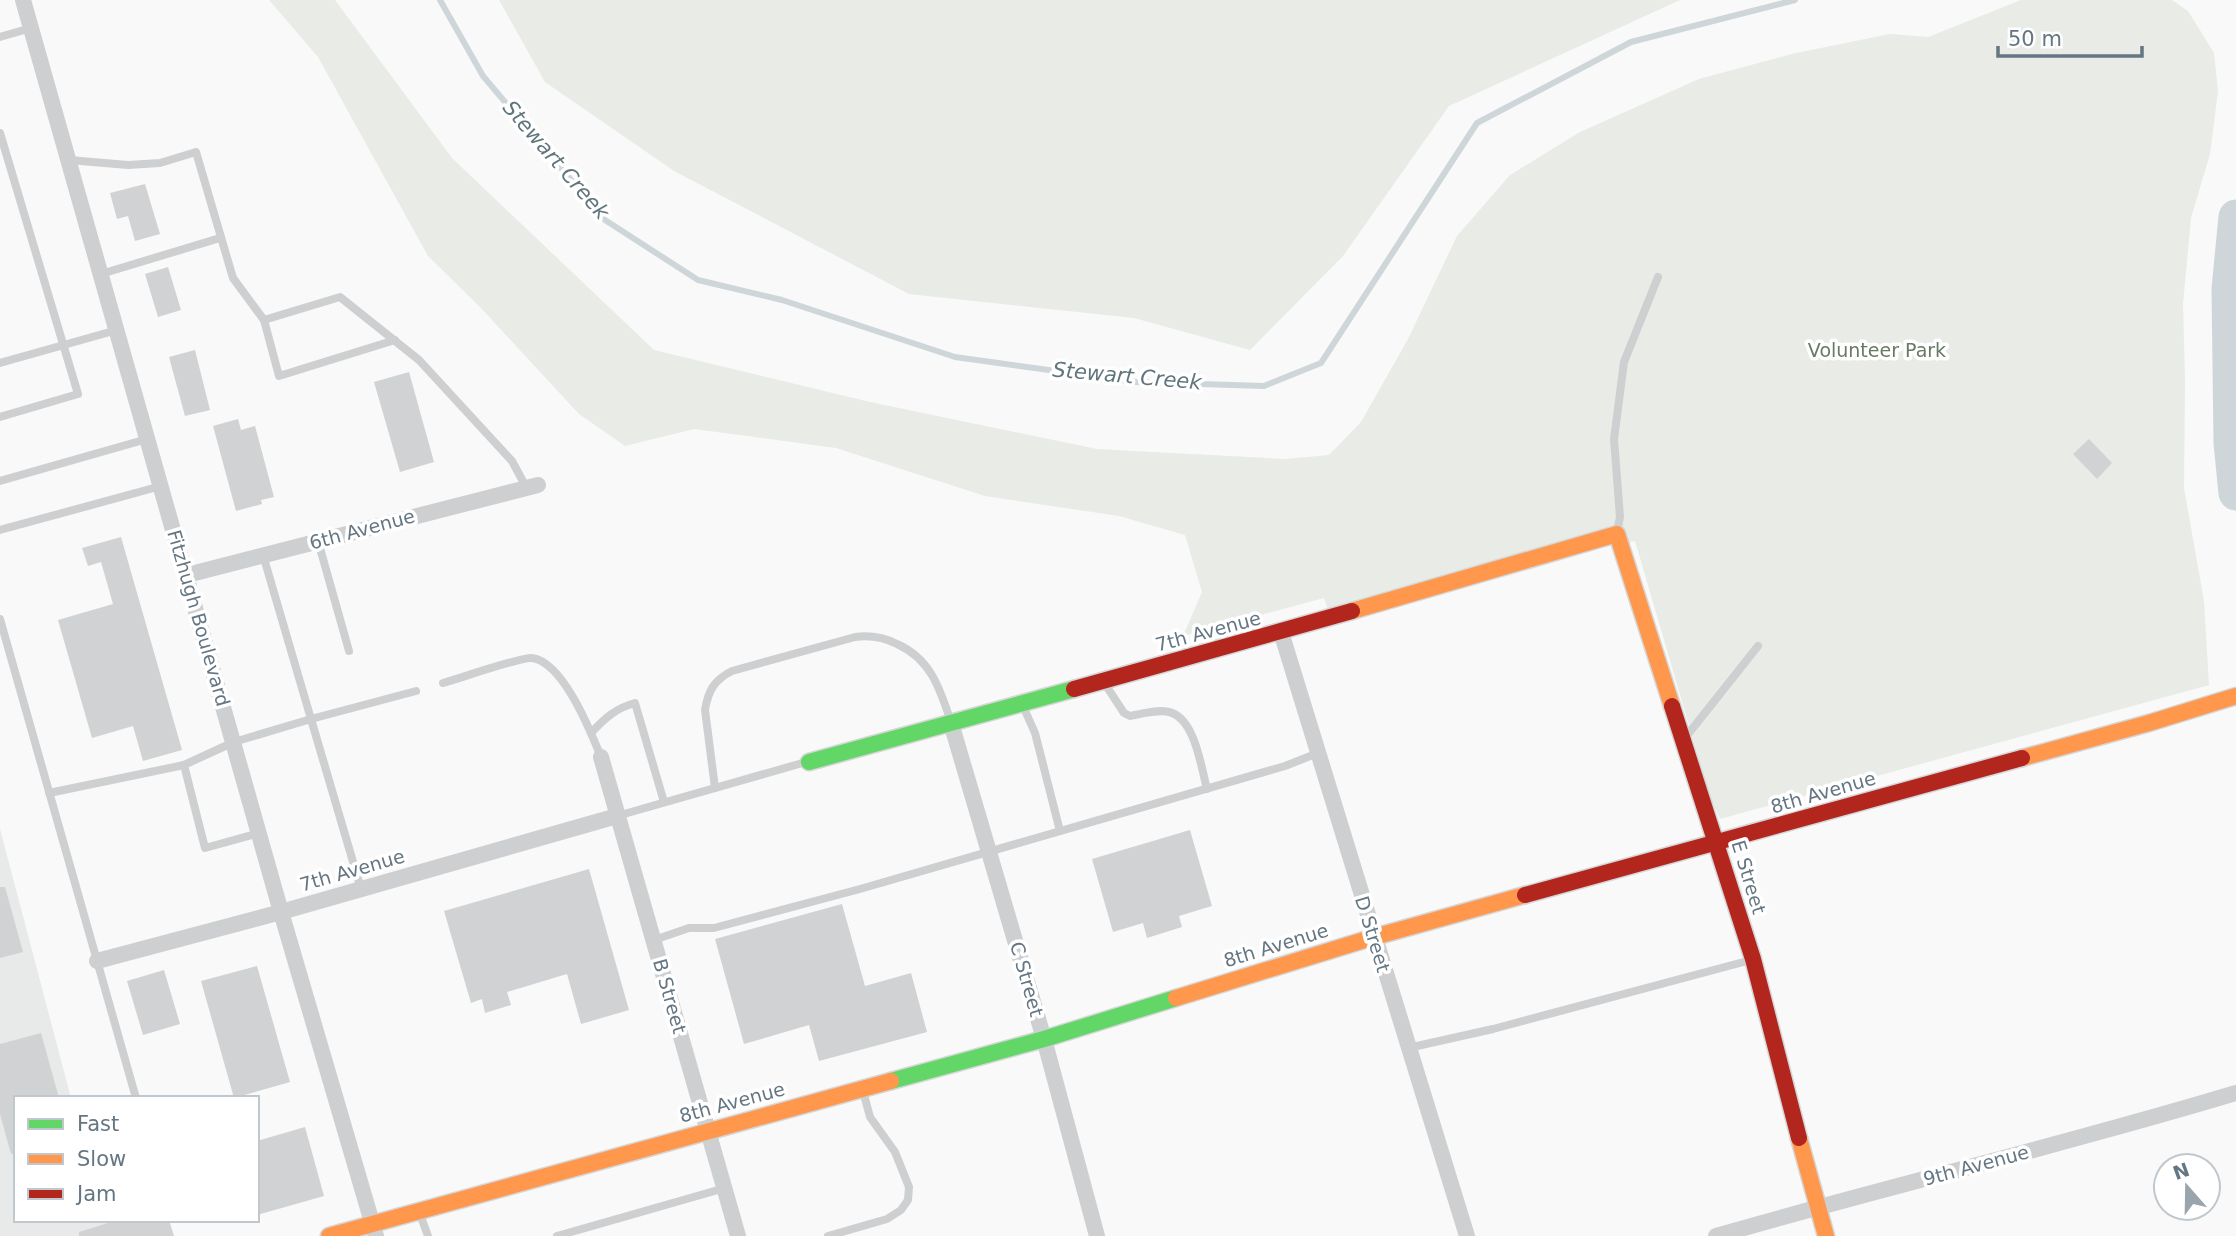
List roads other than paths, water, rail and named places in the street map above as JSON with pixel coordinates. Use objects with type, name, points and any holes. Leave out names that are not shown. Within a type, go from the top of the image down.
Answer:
[{"type":"street","name":"Fitzhugh Boulevard","points":[[23,0],[281,912],[374,1230]]},
{"type":"street","name":"6th Avenue","points":[[187,575],[532,486]]},
{"type":"street","name":"7th Avenue","points":[[808,762],[1281,632],[1617,534]]},
{"type":"street","name":"E Street","points":[[1617,534],[1753,959],[1826,1236]]},
{"type":"street","name":"D Street","points":[[1281,632],[1467,1236]]},
{"type":"street","name":"8th Avenue","points":[[330,1236],[374,1230],[419,1211],[1044,1039],[1374,937],[2136,727],[2236,696]]},
{"type":"street","name":"C Street","points":[[951,723],[1044,1039],[1097,1236]]},
{"type":"street","name":"B Street","points":[[601,757],[738,1236]]},
{"type":"street","name":"7th Avenue","points":[[97,961],[281,912],[617,816]]},
{"type":"street","name":"9th Avenue","points":[[1716,1236],[1818,1206],[2175,1112],[2236,1093]]},
{"type":"lane","points":[[0,37],[31,28]]},
{"type":"lane","points":[[0,133],[78,394],[0,417]]},
{"type":"lane","points":[[69,160],[128,165],[160,163],[196,152],[233,278],[264,320],[279,376],[394,340]]},
{"type":"lane","points":[[101,274],[220,238]]},
{"type":"lane","points":[[1617,534],[1620,517],[1614,439],[1624,362],[1658,277]]},
{"type":"lane","points":[[264,320],[340,297],[419,359],[498,444],[532,486]]},
{"type":"lane","points":[[0,363],[117,330]]},
{"type":"lane","points":[[0,481],[147,439]]},
{"type":"lane","points":[[0,530],[161,486]]},
{"type":"lane","points":[[318,541],[349,651]]},
{"type":"lane","points":[[263,555],[361,889]]},
{"type":"lane","points":[[0,620],[135,1096]]},
{"type":"lane","points":[[715,788],[705,710],[707,698],[720,677],[732,671],[867,635],[882,638],[911,650],[925,662],[935,677],[951,723]]},
{"type":"lane","points":[[1683,740],[1758,646]]},
{"type":"lane","points":[[443,684],[530,657],[546,663],[558,673],[601,757]]},
{"type":"lane","points":[[1103,681],[1124,713],[1130,716],[1168,712],[1178,716],[1190,730],[1207,789]]},
{"type":"lane","points":[[49,793],[184,765],[234,742],[416,691]]},
{"type":"lane","points":[[591,733],[620,707],[635,703],[664,802]]},
{"type":"lane","points":[[1022,704],[1035,733],[1060,831]]},
{"type":"lane","points":[[654,940],[689,928],[727,925],[1207,789],[1285,766],[1318,753]]},
{"type":"lane","points":[[617,816],[808,762]]},
{"type":"lane","points":[[184,765],[205,848],[259,833]]},
{"type":"lane","points":[[1408,1048],[1493,1029],[1753,959]]},
{"type":"lane","points":[[828,1236],[887,1219],[901,1210],[908,1200],[909,1187],[895,1152],[870,1117],[863,1088]]},
{"type":"lane","points":[[556,1236],[725,1188]]},
{"type":"lane","points":[[419,1211],[428,1236]]},
{"type":"waterway","name":"Stewart Creek","points":[[440,0],[483,76],[605,220],[698,280],[782,300],[955,357],[1136,382],[1264,386],[1321,363],[1477,123],[1631,42],[1795,0]]},
{"type":"waterway","name":"Stewart Creek","points":[[2236,217],[2229,289],[2231,443],[2236,493]]},
{"type":"park label","name":"Volunteer Park","points":[[1877,350]]}]
